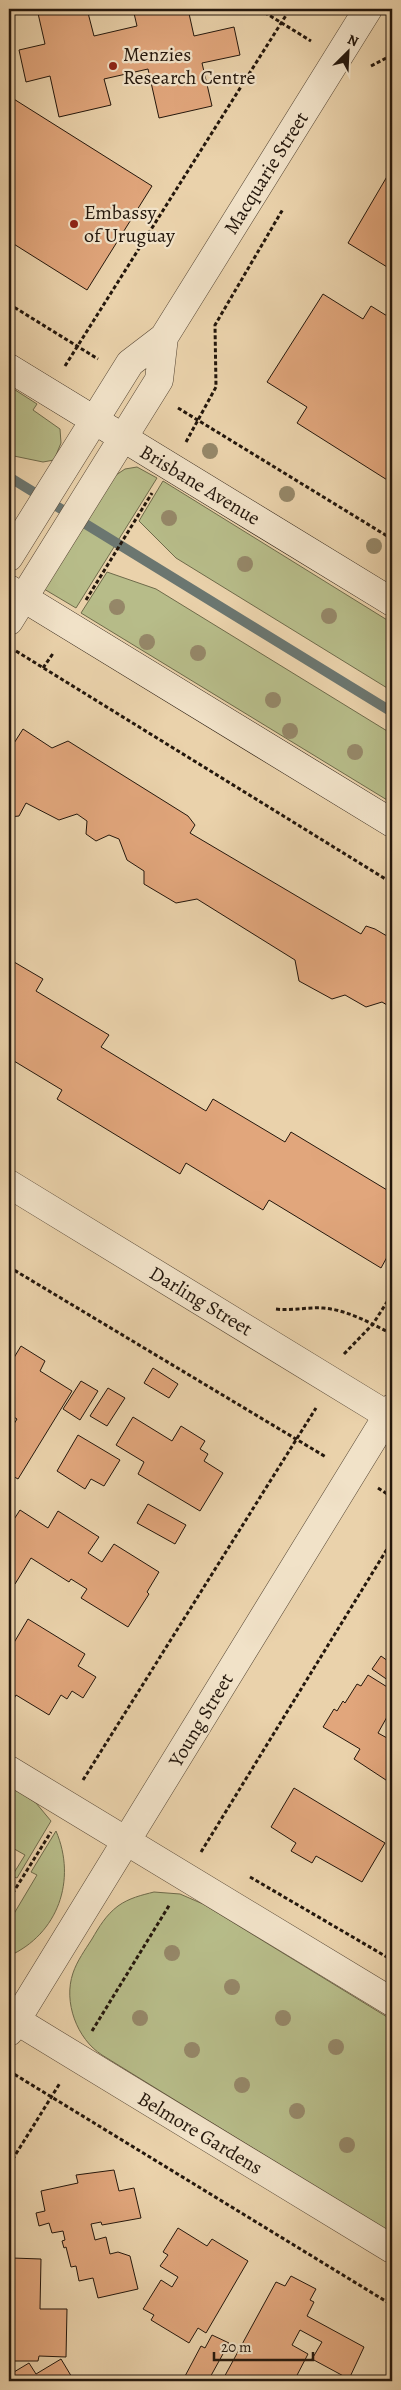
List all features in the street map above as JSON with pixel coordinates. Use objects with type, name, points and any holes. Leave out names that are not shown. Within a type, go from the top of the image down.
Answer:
[{"type":"street","name":"Macquarie Street","points":[[9,557],[130,363],[164,337],[368,9]]},
{"type":"street","name":"Macquarie Street","points":[[9,622],[16,594],[55,547],[159,380],[164,337]]},
{"type":"street","name":"Brisbane Avenue","points":[[9,368],[392,602]]},
{"type":"street","points":[[16,594],[392,823]]},
{"type":"street","name":"Darling Street","points":[[9,1184],[332,1381],[391,1414]]},
{"type":"street","name":"Young Street","points":[[11,2023],[352,1472],[391,1414]]},
{"type":"street","points":[[9,1770],[392,2002]]},
{"type":"street","name":"Belmore Gardens","points":[[11,2023],[392,2249]]},
{"type":"path","points":[[77,346],[290,9]]},
{"type":"path","points":[[369,68],[375,62],[392,55]]},
{"type":"path","points":[[185,444],[216,387],[215,325],[284,207]]},
{"type":"path","points":[[9,304],[100,360]]},
{"type":"path","points":[[171,404],[392,539]]},
{"type":"path","points":[[84,603],[155,488]]},
{"type":"path","points":[[16,651],[392,883]]},
{"type":"path","points":[[43,668],[54,652]]},
{"type":"path","points":[[9,1267],[392,1497]]},
{"type":"path","points":[[9,1899],[332,1381],[341,1356],[373,1324],[392,1294]]},
{"type":"path","points":[[268,1304],[276,1309],[322,1308],[348,1313],[392,1334]]},
{"type":"path","points":[[194,1844],[212,1854]]},
{"type":"path","points":[[246,1874],[392,1960]]},
{"type":"path","points":[[9,2071],[392,2305]]},
{"type":"green space","points":[[9,386],[37,404],[33,410],[60,429],[61,443],[54,460],[43,462],[9,455]]},
{"type":"green space","points":[[137,467],[157,478],[76,608],[44,589],[113,477],[125,469]]},
{"type":"green space","points":[[163,481],[392,623],[392,691],[176,558],[139,521]]},
{"type":"green space","points":[[107,572],[156,589],[392,734],[392,803],[81,613]]},
{"type":"green space","points":[[9,1785],[36,1803],[51,1821],[17,1878],[12,1876],[25,1855],[9,1846]]},
{"type":"green space","points":[[56,1831],[62,1850],[64,1868],[59,1904],[51,1920],[40,1934],[26,1946],[9,1956],[9,1922],[37,1875],[31,1872]]},
{"type":"green space","points":[[154,1892],[180,1894],[203,1904],[392,2020],[392,2234],[102,2055],[93,2048],[79,2030],[71,2007],[70,1984],[81,1956],[106,1917],[122,1903]]},
{"type":"building","name":"Menzies Research Centre","points":[[37,9],[87,9],[94,36],[137,26],[133,9],[188,9],[194,36],[234,27],[240,55],[202,63],[212,106],[159,118],[148,69],[104,79],[111,105],[59,117],[50,76],[26,82],[19,50],[45,44]]},
{"type":"building","points":[[9,96],[152,186],[87,290],[9,241]]},
{"type":"building","points":[[392,168],[392,270],[348,243]]},
{"type":"building","points":[[323,294],[363,319],[371,306],[392,319],[392,483],[297,423],[307,407],[267,382]]},
{"type":"building","points":[[23,729],[52,748],[68,741],[188,816],[195,825],[190,833],[361,934],[366,926],[392,939],[392,1008],[382,1002],[366,1007],[345,995],[332,999],[299,981],[295,960],[197,899],[176,903],[144,884],[144,871],[127,860],[119,839],[109,835],[96,841],[86,834],[87,821],[77,814],[59,820],[26,803],[19,816],[9,817],[9,751]]},
{"type":"building","points":[[9,959],[43,979],[36,991],[109,1035],[101,1047],[206,1111],[213,1099],[285,1142],[291,1132],[392,1193],[392,1248],[381,1268],[269,1200],[263,1210],[186,1163],[180,1174],[57,1099],[62,1090],[9,1058]]},
{"type":"building","points":[[21,1346],[45,1361],[40,1371],[72,1391],[18,1479],[9,1474],[9,1432],[17,1419],[9,1414],[9,1366]]},
{"type":"building","points":[[153,1368],[178,1384],[169,1398],[144,1383]]},
{"type":"building","points":[[81,1381],[98,1391],[80,1420],[63,1409]]},
{"type":"building","points":[[108,1388],[125,1398],[107,1426],[90,1416]]},
{"type":"building","points":[[133,1417],[172,1441],[181,1426],[205,1441],[200,1449],[208,1454],[204,1461],[223,1473],[200,1511],[138,1474],[144,1462],[116,1445]]},
{"type":"building","points":[[78,1435],[120,1460],[104,1486],[91,1479],[85,1489],[57,1471]]},
{"type":"building","points":[[148,1504],[186,1525],[175,1544],[137,1523]]},
{"type":"building","points":[[20,1510],[48,1528],[58,1511],[99,1537],[88,1553],[102,1562],[114,1544],[159,1572],[147,1592],[149,1594],[128,1627],[81,1598],[87,1589],[71,1579],[69,1582],[31,1558],[15,1584],[9,1580],[9,1527]]},
{"type":"building","points":[[28,1619],[85,1654],[78,1666],[96,1677],[83,1698],[72,1691],[67,1699],[61,1695],[49,1715],[16,1695],[11,1704],[9,1703],[9,1651]]},
{"type":"building","points":[[381,1656],[392,1664],[392,1683],[372,1669]]},
{"type":"building","points":[[368,1675],[392,1690],[392,1698],[388,1705],[392,1708],[378,1733],[387,1738],[392,1730],[392,1784],[354,1759],[360,1749],[323,1727],[334,1709],[337,1711],[343,1701],[345,1703],[357,1684],[361,1686]]},
{"type":"building","points":[[294,1788],[385,1843],[362,1882],[316,1856],[312,1863],[291,1851],[296,1843],[271,1827]]},
{"type":"building","points":[[114,2170],[119,2191],[134,2188],[141,2218],[102,2225],[101,2222],[91,2224],[95,2240],[106,2237],[110,2254],[118,2252],[130,2256],[138,2289],[98,2298],[93,2278],[79,2281],[76,2266],[71,2267],[66,2247],[64,2248],[62,2241],[65,2240],[63,2231],[52,2233],[49,2223],[39,2226],[36,2213],[45,2211],[41,2191],[78,2183],[76,2175]]},
{"type":"building","points":[[178,2228],[207,2246],[212,2239],[248,2261],[206,2333],[198,2328],[189,2343],[151,2320],[154,2315],[143,2309],[161,2280],[172,2287],[178,2277],[160,2266],[168,2255],[163,2252]]},
{"type":"building","points":[[12,2258],[41,2259],[40,2309],[67,2309],[66,2357],[39,2356],[38,2361],[9,2361],[9,2278],[12,2278]]},
{"type":"building","points":[[291,2276],[316,2289],[310,2300],[314,2302],[307,2316],[364,2347],[349,2379],[312,2359],[322,2342],[300,2330],[292,2345],[308,2354],[294,2381],[222,2381],[276,2282],[285,2286]]},
{"type":"building","points":[[212,2335],[229,2343],[208,2381],[190,2381],[184,2378],[201,2346],[205,2348]]},
{"type":"building","points":[[61,2359],[73,2379],[70,2381],[9,2381],[9,2375],[29,2363],[36,2374]]},
{"type":"building","points":[[392,2369],[392,2381],[386,2381]]},
{"type":"waterway","points":[[9,477],[392,712]]},
{"type":"place","name":"Menzies Research Centre","points":[[113,66]]},
{"type":"place","name":"Embassy of Uruguay","points":[[74,224]]}]
